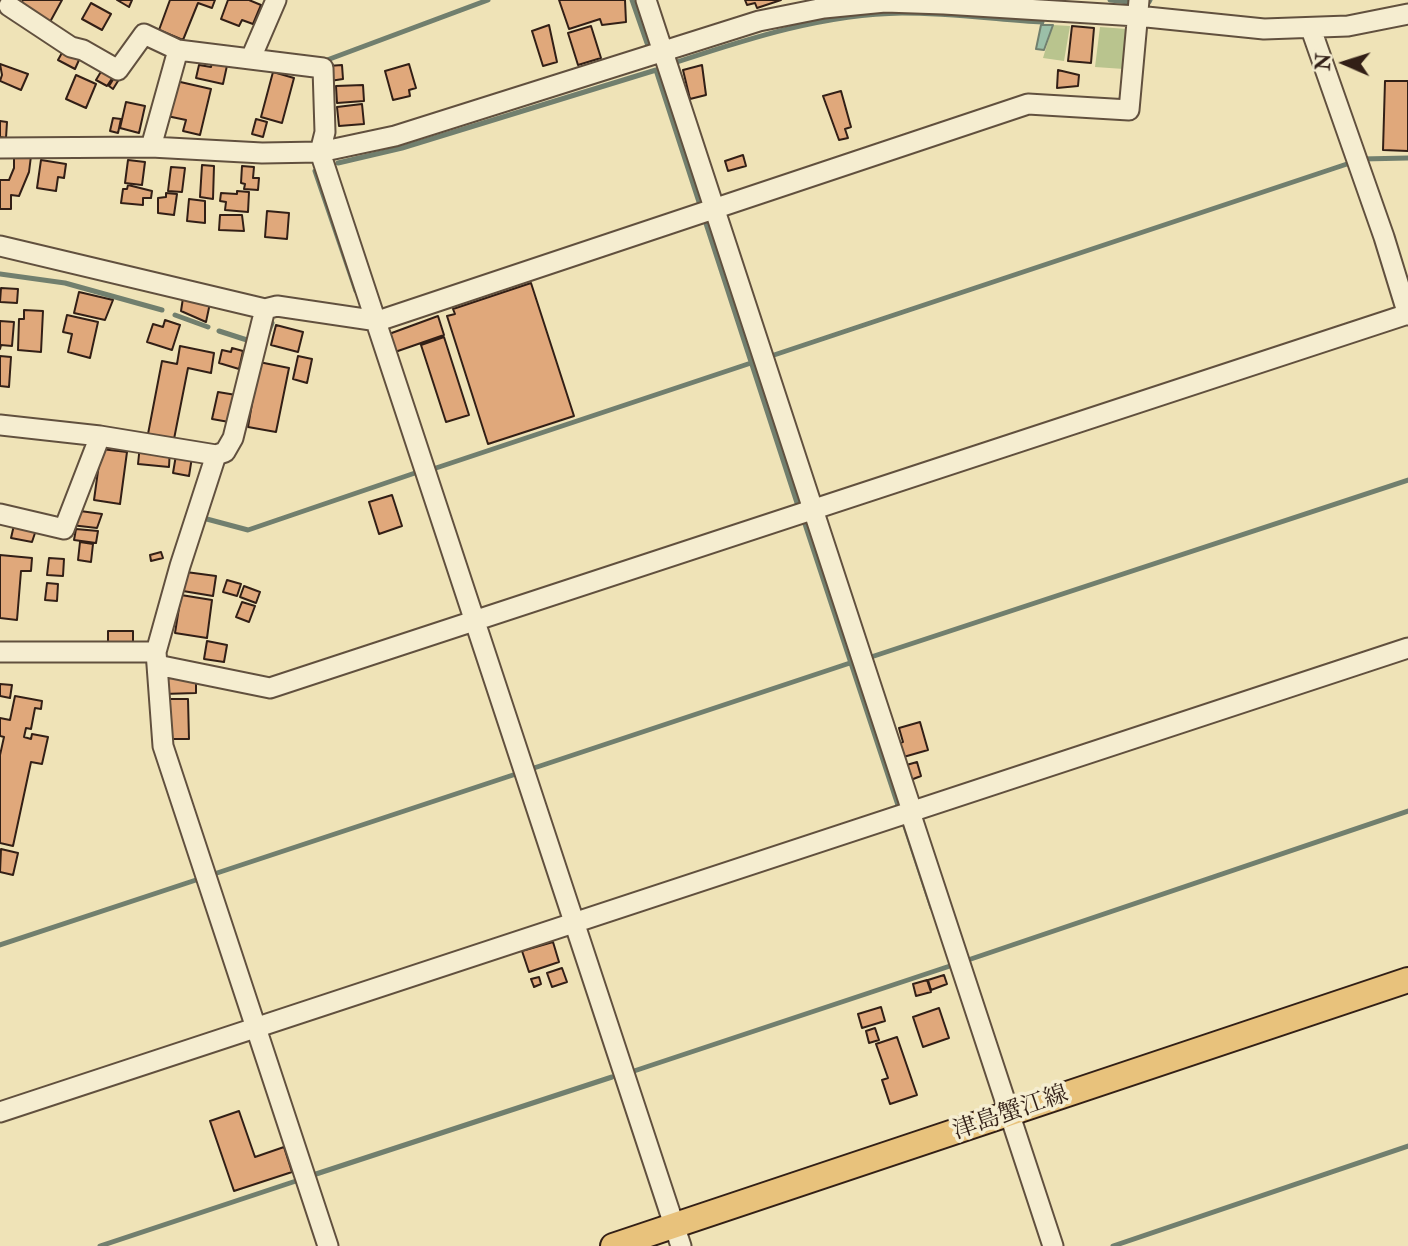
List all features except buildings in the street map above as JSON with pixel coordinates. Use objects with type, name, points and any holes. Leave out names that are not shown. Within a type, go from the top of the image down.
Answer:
[{"type":"main road","name":"津島蟹江線","points":[[614,1246],[678,1236],[1010,1115],[1408,980]]},
{"type":"street","points":[[251,58],[276,0]]},
{"type":"street","points":[[646,0],[663,52],[705,211],[804,513],[1054,1246]]},
{"type":"street","points":[[0,148],[151,147],[262,153],[320,152],[395,136],[758,21],[824,8],[885,2],[1138,8],[1264,29],[1311,29],[1408,14]]},
{"type":"street","points":[[7,8],[71,47],[83,50],[118,70],[144,34],[178,50],[324,68],[325,132],[320,152],[378,321],[572,923],[678,1236]]},
{"type":"street","points":[[0,246],[265,309],[277,306],[378,321],[1028,104],[1129,110],[1138,8]]},
{"type":"street","points":[[0,652],[157,659],[270,688],[474,622],[629,567],[804,513],[1408,314],[1311,29]]},
{"type":"street","points":[[151,147],[178,50]]},
{"type":"street","points":[[0,425],[100,436],[216,455],[225,452],[233,438],[265,309]]},
{"type":"street","points":[[0,514],[64,529],[100,436]]},
{"type":"street","points":[[216,455],[180,566],[157,659],[163,746],[328,1246]]},
{"type":"street","points":[[0,1112],[1408,648]]},
{"type":"shaded area","points":[[1041,25],[1053,25],[1044,50],[1036,49]]},
{"type":"shaded area","points":[[1053,25],[1070,26],[1064,61],[1043,58]]},
{"type":"shaded area","points":[[1100,27],[1127,29],[1124,69],[1095,67]]},
{"type":"waterway","points":[[327,60],[488,0]]},
{"type":"waterway","points":[[632,0],[648,46]]},
{"type":"waterway","points":[[1110,0],[1129,2]]},
{"type":"waterway","points":[[677,62],[788,29],[873,14],[937,14],[1042,22]]},
{"type":"waterway","points":[[338,163],[402,148],[656,70],[799,509]]},
{"type":"waterway","points":[[1362,159],[1408,158]]},
{"type":"waterway","points":[[771,356],[1347,164]]},
{"type":"waterway","points":[[315,171],[356,291]]},
{"type":"waterway","points":[[0,274],[65,283],[162,310]]},
{"type":"waterway","points":[[175,315],[208,327]]},
{"type":"waterway","points":[[268,333],[272,323]]},
{"type":"waterway","points":[[219,331],[247,340]]},
{"type":"waterway","points":[[436,468],[754,362]]},
{"type":"waterway","points":[[203,518],[248,530],[415,473]]},
{"type":"waterway","points":[[868,658],[1408,480]]},
{"type":"waterway","points":[[803,518],[932,908]]},
{"type":"waterway","points":[[534,768],[853,662]]},
{"type":"waterway","points":[[214,874],[513,775]]},
{"type":"waterway","points":[[968,960],[1408,811]]},
{"type":"waterway","points":[[0,945],[196,880]]},
{"type":"waterway","points":[[634,1071],[953,965]]},
{"type":"waterway","points":[[313,1175],[612,1077]]},
{"type":"waterway","points":[[1113,1246],[1408,1146]]},
{"type":"waterway","points":[[100,1246],[296,1181]]}]
